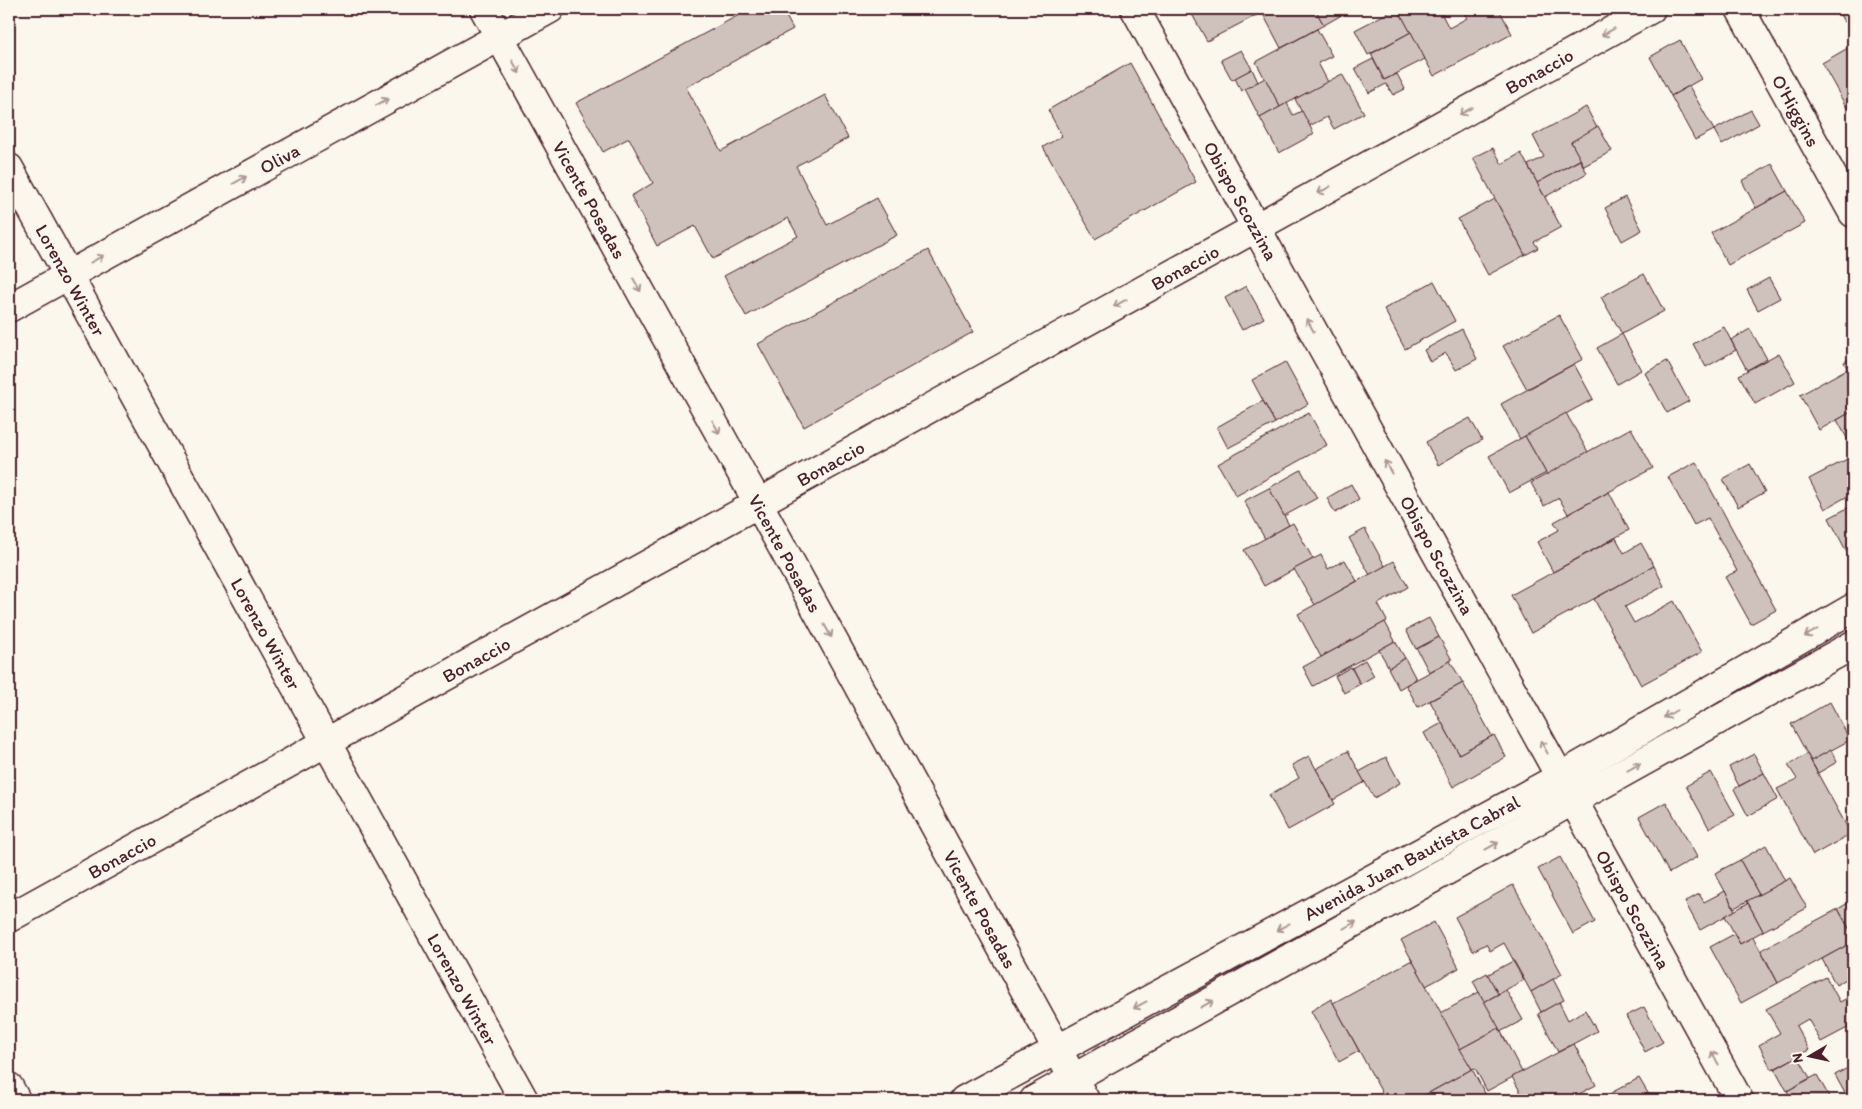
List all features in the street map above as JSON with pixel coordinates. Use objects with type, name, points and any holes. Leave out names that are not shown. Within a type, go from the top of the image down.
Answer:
[{"type":"street","name":"Vicente Posadas","points":[[484,9],[758,503],[1079,1090]]},
{"type":"street","name":"Oliva","points":[[9,308],[550,9]]},
{"type":"street","name":"Obispo Scozzina","points":[[1135,9],[1739,1100]]},
{"type":"street","name":"Bonaccio","points":[[9,918],[1651,9]]},
{"type":"street","name":"O'Higgins","points":[[1740,9],[1853,213]]},
{"type":"street","name":"Lorenzo Winter","points":[[9,168],[524,1100]]},
{"type":"street","name":"Avenida Juan Bautista Cabral","points":[[964,1100],[1560,777],[1853,608]]},
{"type":"street","name":"Avenida Juan Bautista Cabral","points":[[1034,1100],[1079,1090],[1573,801],[1853,645]]},
{"type":"street","points":[[9,1087],[16,1100]]},
{"type":"building","points":[[750,9],[782,9],[793,29],[686,87],[721,151],[825,95],[848,138],[796,166],[827,225],[877,198],[897,235],[746,316],[724,276],[798,236],[788,218],[713,259],[695,226],[657,246],[631,196],[653,183],[629,138],[603,152],[576,103]]},
{"type":"building","points":[[1189,9],[1268,9],[1207,41]]},
{"type":"building","points":[[1268,9],[1315,9],[1324,25],[1281,48],[1262,12]]},
{"type":"building","points":[[1325,9],[1336,9],[1340,16],[1324,25],[1317,13]]},
{"type":"building","points":[[1398,9],[1411,32],[1368,55],[1355,30]]},
{"type":"building","points":[[1398,9],[1439,9],[1449,28],[1467,18],[1462,9],[1499,9],[1512,34],[1434,76]]},
{"type":"building","points":[[1837,9],[1853,9],[1853,17],[1844,22]]},
{"type":"building","points":[[1317,29],[1332,56],[1318,63],[1328,82],[1280,107],[1256,62]]},
{"type":"building","points":[[1411,32],[1425,59],[1384,80],[1371,54]]},
{"type":"building","points":[[1680,40],[1701,79],[1671,96],[1650,57]]},
{"type":"building","points":[[1853,45],[1853,107],[1848,110],[1822,63]]},
{"type":"building","points":[[1241,50],[1252,69],[1232,80],[1221,60]]},
{"type":"building","points":[[1373,59],[1384,80],[1397,74],[1405,89],[1393,95],[1386,84],[1369,93],[1355,68]]},
{"type":"building","points":[[1130,63],[1196,182],[1095,239],[1043,147],[1062,136],[1048,110]]},
{"type":"building","points":[[1252,69],[1258,82],[1241,91],[1235,78]]},
{"type":"building","points":[[1342,74],[1364,113],[1334,129],[1327,117],[1309,126],[1295,99]]},
{"type":"building","points":[[1265,78],[1280,107],[1260,118],[1245,89]]},
{"type":"building","points":[[1689,86],[1714,130],[1695,140],[1671,96]]},
{"type":"building","points":[[1287,103],[1293,115],[1302,111],[1314,134],[1279,153],[1260,118]]},
{"type":"building","points":[[1586,107],[1597,128],[1571,142],[1581,159],[1537,183],[1528,165],[1544,157],[1533,136]]},
{"type":"building","points":[[1751,110],[1759,124],[1722,145],[1714,130]]},
{"type":"building","points":[[1598,126],[1612,151],[1584,166],[1571,142]]},
{"type":"building","points":[[1493,148],[1502,164],[1521,153],[1561,227],[1534,242],[1538,248],[1525,255],[1473,158]]},
{"type":"building","points":[[1580,160],[1587,173],[1545,197],[1537,183]]},
{"type":"building","points":[[1772,164],[1787,191],[1756,208],[1742,181]]},
{"type":"building","points":[[1787,191],[1805,223],[1728,265],[1711,233]]},
{"type":"building","points":[[1625,197],[1642,230],[1622,241],[1605,208]]},
{"type":"building","points":[[1495,199],[1525,255],[1488,275],[1458,219]]},
{"type":"building","points":[[928,250],[973,332],[804,427],[758,344]]},
{"type":"building","points":[[1644,274],[1664,311],[1622,334],[1601,297]]},
{"type":"building","points":[[1769,278],[1780,298],[1758,310],[1747,290]]},
{"type":"building","points":[[1434,281],[1455,321],[1405,349],[1384,309]]},
{"type":"building","points":[[1246,286],[1264,318],[1242,330],[1225,298]]},
{"type":"building","points":[[1559,315],[1583,359],[1527,389],[1503,346]]},
{"type":"building","points":[[1724,327],[1736,350],[1706,367],[1693,344]]},
{"type":"building","points":[[1462,329],[1477,359],[1456,370],[1446,353],[1430,362],[1424,350]]},
{"type":"building","points":[[1750,329],[1767,359],[1747,370],[1731,340]]},
{"type":"building","points":[[1622,334],[1641,370],[1617,384],[1597,348]]},
{"type":"building","points":[[1779,353],[1795,382],[1755,404],[1739,375]]},
{"type":"building","points":[[1853,357],[1853,381],[1844,362]]},
{"type":"building","points":[[1667,361],[1689,401],[1667,413],[1645,373]]},
{"type":"building","points":[[1285,362],[1308,404],[1275,423],[1252,380]]},
{"type":"building","points":[[1574,364],[1593,399],[1520,439],[1501,404]]},
{"type":"building","points":[[1847,369],[1853,381],[1853,411],[1819,430],[1800,395]]},
{"type":"building","points":[[1263,401],[1275,423],[1228,448],[1217,427]]},
{"type":"building","points":[[1853,411],[1853,449],[1837,420]]},
{"type":"building","points":[[1309,413],[1327,445],[1236,496],[1218,464]]},
{"type":"building","points":[[1566,413],[1588,452],[1547,475],[1525,436]]},
{"type":"building","points":[[1470,418],[1482,440],[1438,465],[1426,442]]},
{"type":"building","points":[[1631,428],[1653,468],[1568,514],[1559,498],[1544,506],[1531,483]]},
{"type":"building","points":[[1525,436],[1546,473],[1509,493],[1489,456]]},
{"type":"building","points":[[1853,456],[1853,493],[1825,509],[1809,479]]},
{"type":"building","points":[[1696,462],[1776,610],[1751,624],[1725,577],[1737,571],[1708,518],[1694,525],[1668,477]]},
{"type":"building","points":[[1750,464],[1765,492],[1738,507],[1723,479]]},
{"type":"building","points":[[1301,470],[1317,498],[1284,516],[1269,488]]},
{"type":"building","points":[[1351,484],[1359,499],[1335,513],[1327,498]]},
{"type":"building","points":[[1269,488],[1289,525],[1265,539],[1244,501]]},
{"type":"building","points":[[1609,492],[1629,530],[1553,572],[1537,542],[1559,530],[1554,522]]},
{"type":"building","points":[[1853,505],[1853,564],[1829,518]]},
{"type":"building","points":[[1293,523],[1313,559],[1264,586],[1244,550]]},
{"type":"building","points":[[1365,529],[1385,566],[1370,575],[1349,538]]},
{"type":"building","points":[[1616,538],[1624,553],[1641,543],[1654,566],[1531,633],[1511,595]]},
{"type":"building","points":[[1321,555],[1328,569],[1345,560],[1357,581],[1315,605],[1294,569]]},
{"type":"building","points":[[1394,561],[1408,587],[1378,604],[1387,621],[1321,657],[1298,614]]},
{"type":"building","points":[[1654,566],[1664,586],[1625,607],[1634,623],[1674,601],[1702,652],[1641,685],[1594,599]]},
{"type":"building","points":[[1429,618],[1439,637],[1416,649],[1406,630]]},
{"type":"building","points":[[1385,622],[1395,641],[1313,686],[1303,667]]},
{"type":"building","points":[[1439,637],[1452,660],[1429,672],[1417,649]]},
{"type":"building","points":[[1395,641],[1405,658],[1389,668],[1379,650]]},
{"type":"building","points":[[1405,658],[1416,679],[1399,689],[1388,668]]},
{"type":"building","points":[[1365,660],[1374,676],[1360,684],[1352,668]]},
{"type":"building","points":[[1450,661],[1463,683],[1418,707],[1406,685]]},
{"type":"building","points":[[1351,667],[1360,684],[1344,693],[1335,676]]},
{"type":"building","points":[[1463,683],[1492,736],[1459,754],[1430,701]]},
{"type":"building","points":[[1830,702],[1850,740],[1811,761],[1791,724]]},
{"type":"building","points":[[1442,723],[1459,754],[1494,735],[1506,757],[1453,787],[1424,733]]},
{"type":"building","points":[[1831,750],[1837,762],[1818,773],[1811,761]]},
{"type":"building","points":[[1348,751],[1365,782],[1333,800],[1316,769]]},
{"type":"building","points":[[1754,754],[1764,773],[1739,786],[1729,767]]},
{"type":"building","points":[[1807,754],[1851,834],[1813,855],[1777,789],[1797,779],[1788,765]]},
{"type":"building","points":[[1309,756],[1335,804],[1288,830],[1269,795],[1299,778],[1292,765]]},
{"type":"building","points":[[1386,757],[1400,783],[1374,798],[1359,772]]},
{"type":"building","points":[[1711,772],[1735,815],[1709,828],[1686,786]]},
{"type":"building","points":[[1764,773],[1778,799],[1748,816],[1734,789]]},
{"type":"building","points":[[1666,802],[1697,857],[1669,873],[1639,817]]},
{"type":"building","points":[[1766,845],[1785,881],[1759,895],[1740,860]]},
{"type":"building","points":[[1560,857],[1595,922],[1573,934],[1538,869]]},
{"type":"building","points":[[1740,860],[1759,895],[1734,908],[1715,873]]},
{"type":"building","points":[[1790,878],[1807,908],[1763,931],[1747,901]]},
{"type":"building","points":[[1513,885],[1562,974],[1531,992],[1504,943],[1490,951],[1486,944],[1473,951],[1455,917]]},
{"type":"building","points":[[1725,891],[1735,911],[1700,930],[1685,902],[1699,894],[1704,902]]},
{"type":"building","points":[[1853,900],[1853,926],[1849,928],[1838,909]]},
{"type":"building","points":[[1748,903],[1763,931],[1740,944],[1725,916]]},
{"type":"building","points":[[1838,909],[1853,936],[1853,942],[1778,983],[1761,950]]},
{"type":"building","points":[[1434,922],[1459,968],[1426,986],[1401,940]]},
{"type":"building","points":[[1734,934],[1740,944],[1753,937],[1778,983],[1741,1003],[1710,947]]},
{"type":"building","points":[[1853,942],[1853,975],[1836,985],[1822,959]]},
{"type":"building","points":[[1412,960],[1472,1069],[1416,1100],[1386,1100],[1333,1003]]},
{"type":"building","points":[[1513,961],[1524,980],[1498,994],[1487,975]]},
{"type":"building","points":[[1487,973],[1498,994],[1484,1002],[1473,981]]},
{"type":"building","points":[[1826,977],[1840,1002],[1849,997],[1853,1005],[1853,1025],[1821,1042],[1808,1019],[1796,1026],[1809,1050],[1772,1070],[1759,1045],[1780,1033],[1766,1009]]},
{"type":"building","points":[[1553,979],[1564,1000],[1541,1012],[1531,992]]},
{"type":"building","points":[[1506,990],[1523,1020],[1500,1032],[1484,1002]]},
{"type":"building","points":[[1479,992],[1499,1028],[1460,1049],[1441,1013]]},
{"type":"building","points":[[1331,999],[1359,1051],[1339,1062],[1311,1011]]},
{"type":"building","points":[[1559,1002],[1568,1020],[1585,1010],[1597,1031],[1558,1052],[1538,1014]]},
{"type":"building","points":[[1644,1007],[1663,1042],[1645,1052],[1626,1016]]},
{"type":"building","points":[[1499,1028],[1522,1072],[1487,1091],[1475,1068],[1472,1069],[1460,1049]]},
{"type":"building","points":[[1574,1044],[1596,1085],[1568,1100],[1525,1100],[1512,1077]]},
{"type":"building","points":[[1798,1056],[1810,1078],[1787,1091],[1775,1069]]},
{"type":"building","points":[[1853,1065],[1853,1093],[1847,1097],[1835,1075]]},
{"type":"building","points":[[1472,1069],[1488,1099],[1431,1100],[1427,1094]]},
{"type":"building","points":[[1817,1075],[1831,1100],[1792,1100],[1787,1091]]},
{"type":"building","points":[[1639,1078],[1652,1100],[1598,1100]]}]
